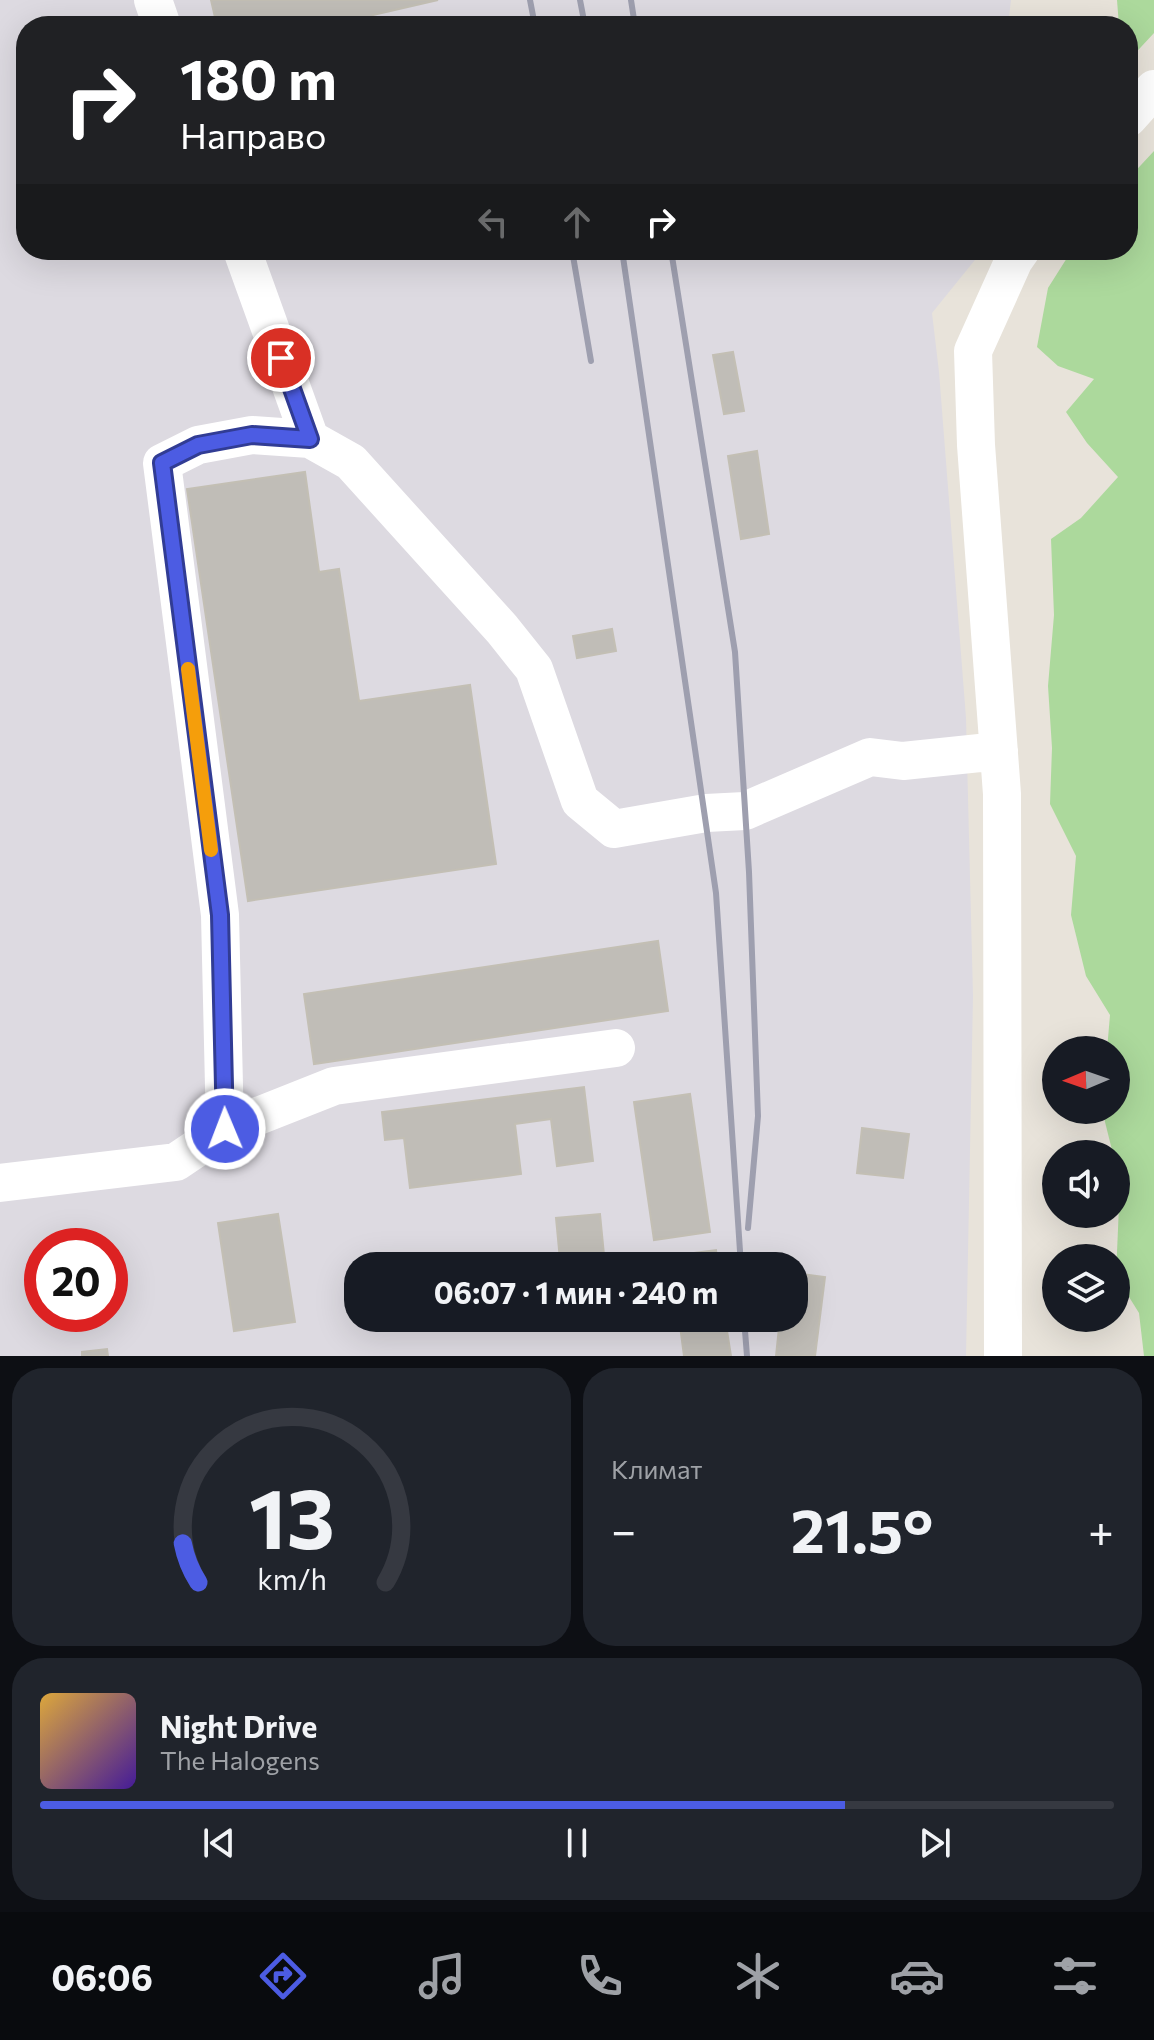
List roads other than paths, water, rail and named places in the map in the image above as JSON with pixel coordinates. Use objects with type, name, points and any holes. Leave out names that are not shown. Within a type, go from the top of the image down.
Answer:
[{"type":"street","points":[[1138,107],[1154,89]]},
{"type":"street","points":[[246,260],[310,439]]},
{"type":"street","points":[[1003,1356],[1003,810],[976,445],[973,351],[1014,260]]},
{"type":"street","points":[[225,1129],[220,915],[162,463],[198,445],[252,435],[310,439],[351,462],[502,629],[534,669],[580,801],[614,829],[706,813],[745,811],[870,757],[903,761],[999,751]]},
{"type":"street","points":[[0,1183],[176,1162],[225,1129],[334,1086],[616,1048]]},
{"type":"railway","points":[[530,0],[533,16]]},
{"type":"railway","points":[[580,0],[583,16]]},
{"type":"railway","points":[[631,0],[633,16]]},
{"type":"railway","points":[[574,260],[591,361]]},
{"type":"railway","points":[[623,260],[716,893],[740,1252]]},
{"type":"railway","points":[[673,260],[735,652],[749,872],[758,1116],[748,1228]]},
{"type":"railway","points":[[745,1332],[747,1356]]}]
